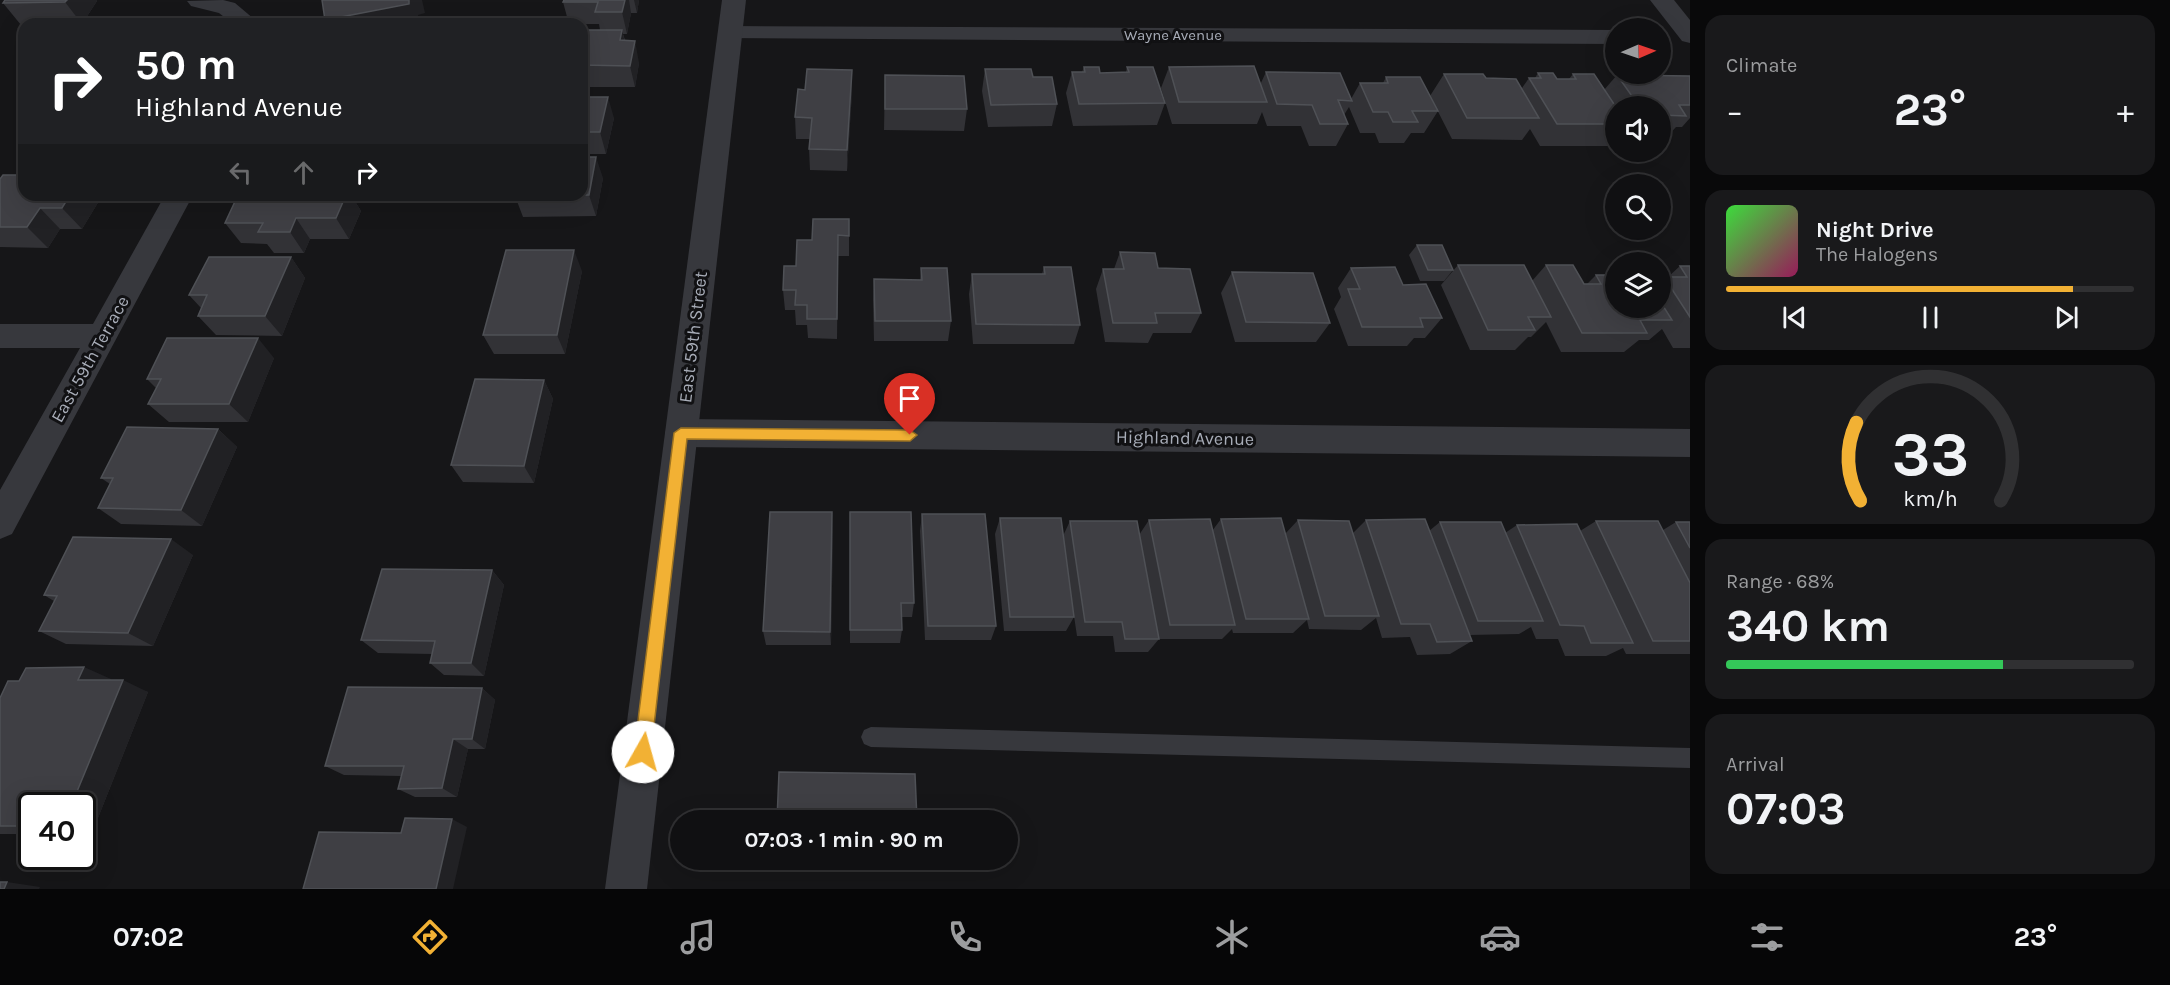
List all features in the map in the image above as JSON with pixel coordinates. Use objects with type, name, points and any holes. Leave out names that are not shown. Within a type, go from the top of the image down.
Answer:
[{"type":"street","name":"East 59th Street","points":[[626,889],[734,0]]},
{"type":"street","points":[[1662,0],[1690,36]]},
{"type":"street","points":[[199,1],[227,8],[240,18]]},
{"type":"street","name":"Wayne Avenue","points":[[730,33],[1605,37]]},
{"type":"street","points":[[1671,37],[1690,36]]},
{"type":"street","name":"East 59th Terrace","points":[[0,523],[176,201]]},
{"type":"street","points":[[0,336],[103,336]]},
{"type":"street","name":"Highland Avenue","points":[[681,433],[1690,443]]},
{"type":"lane","points":[[871,737],[1690,758]]},
{"type":"building","points":[[5,0],[67,0],[65,2],[3,3]]},
{"type":"building","points":[[322,0],[409,0],[409,4],[325,18]]},
{"type":"building","points":[[564,0],[625,0],[622,12],[595,12],[598,2],[563,2]]},
{"type":"building","points":[[588,30],[622,30],[620,40],[635,41],[630,66],[588,65]]},
{"type":"building","points":[[1254,66],[1267,102],[1179,102],[1169,67]]},
{"type":"building","points":[[1084,67],[1099,67],[1100,73],[1129,72],[1127,67],[1153,67],[1165,103],[1079,104],[1072,72],[1085,72]]},
{"type":"building","points":[[807,69],[852,70],[847,150],[809,149],[812,118],[795,117],[798,89],[805,90]]},
{"type":"building","points":[[985,69],[1031,69],[1033,77],[1052,77],[1057,104],[991,105]]},
{"type":"building","points":[[1266,72],[1340,73],[1352,101],[1338,100],[1348,124],[1320,124],[1312,105],[1277,104]]},
{"type":"building","points":[[1538,73],[1553,73],[1557,79],[1576,79],[1573,74],[1594,74],[1609,96],[1605,96],[1605,124],[1557,124],[1529,78],[1541,78]]},
{"type":"building","points":[[1444,74],[1483,74],[1486,78],[1516,79],[1539,118],[1467,118]]},
{"type":"building","points":[[885,75],[964,76],[967,109],[885,109]]},
{"type":"building","points":[[1671,76],[1690,76],[1690,105],[1679,105],[1686,116],[1671,115],[1671,96],[1632,96],[1623,84],[1671,84]]},
{"type":"building","points":[[1386,77],[1420,77],[1438,111],[1412,111],[1418,122],[1393,122],[1388,112],[1373,112],[1360,83],[1388,83]]},
{"type":"building","points":[[588,97],[608,97],[600,132],[588,132]]},
{"type":"building","points":[[588,157],[596,157],[589,195]]},
{"type":"building","points":[[3,175],[18,175],[18,201],[66,201],[62,208],[40,208],[27,227],[0,227],[0,179]]},
{"type":"building","points":[[235,201],[343,201],[336,218],[296,218],[290,232],[258,232],[263,223],[225,223]]},
{"type":"building","points":[[813,219],[849,219],[849,236],[838,235],[837,319],[807,319],[807,305],[795,305],[796,290],[783,290],[784,266],[796,266],[797,240],[812,240]]},
{"type":"building","points":[[1417,245],[1442,245],[1453,270],[1428,270]]},
{"type":"building","points":[[506,250],[574,250],[557,335],[483,335]]},
{"type":"building","points":[[1120,252],[1155,253],[1158,268],[1190,269],[1201,313],[1155,313],[1157,323],[1113,323],[1103,269],[1124,269]]},
{"type":"building","points":[[209,257],[291,257],[265,316],[198,316],[207,295],[189,295]]},
{"type":"building","points":[[1458,265],[1524,265],[1551,317],[1528,317],[1535,330],[1488,330]]},
{"type":"building","points":[[1546,265],[1573,265],[1584,284],[1601,284],[1596,275],[1605,275],[1605,318],[1671,318],[1672,320],[1640,320],[1647,333],[1582,333]]},
{"type":"building","points":[[1680,266],[1690,266],[1690,317],[1671,288],[1671,277],[1687,277]]},
{"type":"building","points":[[1044,267],[1071,267],[1080,325],[976,324],[972,274],[1045,274]]},
{"type":"building","points":[[1395,267],[1403,285],[1426,284],[1442,318],[1420,318],[1423,327],[1362,327],[1348,289],[1360,289],[1351,268]]},
{"type":"building","points":[[921,268],[947,268],[951,321],[875,321],[874,279],[922,280]]},
{"type":"building","points":[[1232,272],[1313,273],[1330,323],[1246,322]]},
{"type":"building","points":[[167,338],[258,338],[229,404],[148,404],[161,379],[147,379]]},
{"type":"building","points":[[475,379],[544,380],[524,466],[451,465]]},
{"type":"building","points":[[127,427],[218,429],[181,510],[98,508],[113,478],[101,478]]},
{"type":"building","points":[[770,512],[832,512],[830,632],[763,631]]},
{"type":"building","points":[[850,512],[911,512],[914,603],[901,603],[902,630],[850,630]]},
{"type":"building","points":[[922,514],[985,514],[996,626],[928,626]]},
{"type":"building","points":[[1000,518],[1061,518],[1074,617],[1010,617]]},
{"type":"building","points":[[1281,518],[1309,619],[1246,619],[1221,519]]},
{"type":"building","points":[[1210,519],[1235,625],[1170,625],[1149,520]]},
{"type":"building","points":[[1425,519],[1472,641],[1437,642],[1430,624],[1401,624],[1366,520]]},
{"type":"building","points":[[1298,520],[1349,521],[1379,616],[1325,616]]},
{"type":"building","points":[[1070,521],[1137,521],[1159,639],[1125,639],[1122,622],[1085,622]]},
{"type":"building","points":[[1596,521],[1658,521],[1690,583],[1690,641],[1653,641]]},
{"type":"building","points":[[1440,522],[1501,522],[1543,621],[1478,621]]},
{"type":"building","points":[[1676,522],[1690,522],[1690,548]]},
{"type":"building","points":[[1577,524],[1633,643],[1591,643],[1584,626],[1560,625],[1517,525]]},
{"type":"building","points":[[73,537],[171,539],[128,633],[39,631],[57,596],[44,595]]},
{"type":"building","points":[[382,569],[492,570],[471,663],[430,663],[435,641],[361,640]]},
{"type":"building","points":[[84,667],[78,680],[123,680],[77,792],[18,792],[18,826],[0,826],[0,698],[8,681],[19,681],[26,668]]},
{"type":"building","points":[[348,687],[482,688],[472,739],[453,739],[442,788],[398,789],[404,766],[325,766]]},
{"type":"building","points":[[779,772],[915,774],[917,810],[777,810]]},
{"type":"building","points":[[405,818],[452,819],[436,889],[303,889],[319,832],[401,833]]},
{"type":"building","points":[[0,882],[7,882],[4,889],[0,889]]},
{"type":"route","points":[[643,752],[681,433],[910,435]]}]
